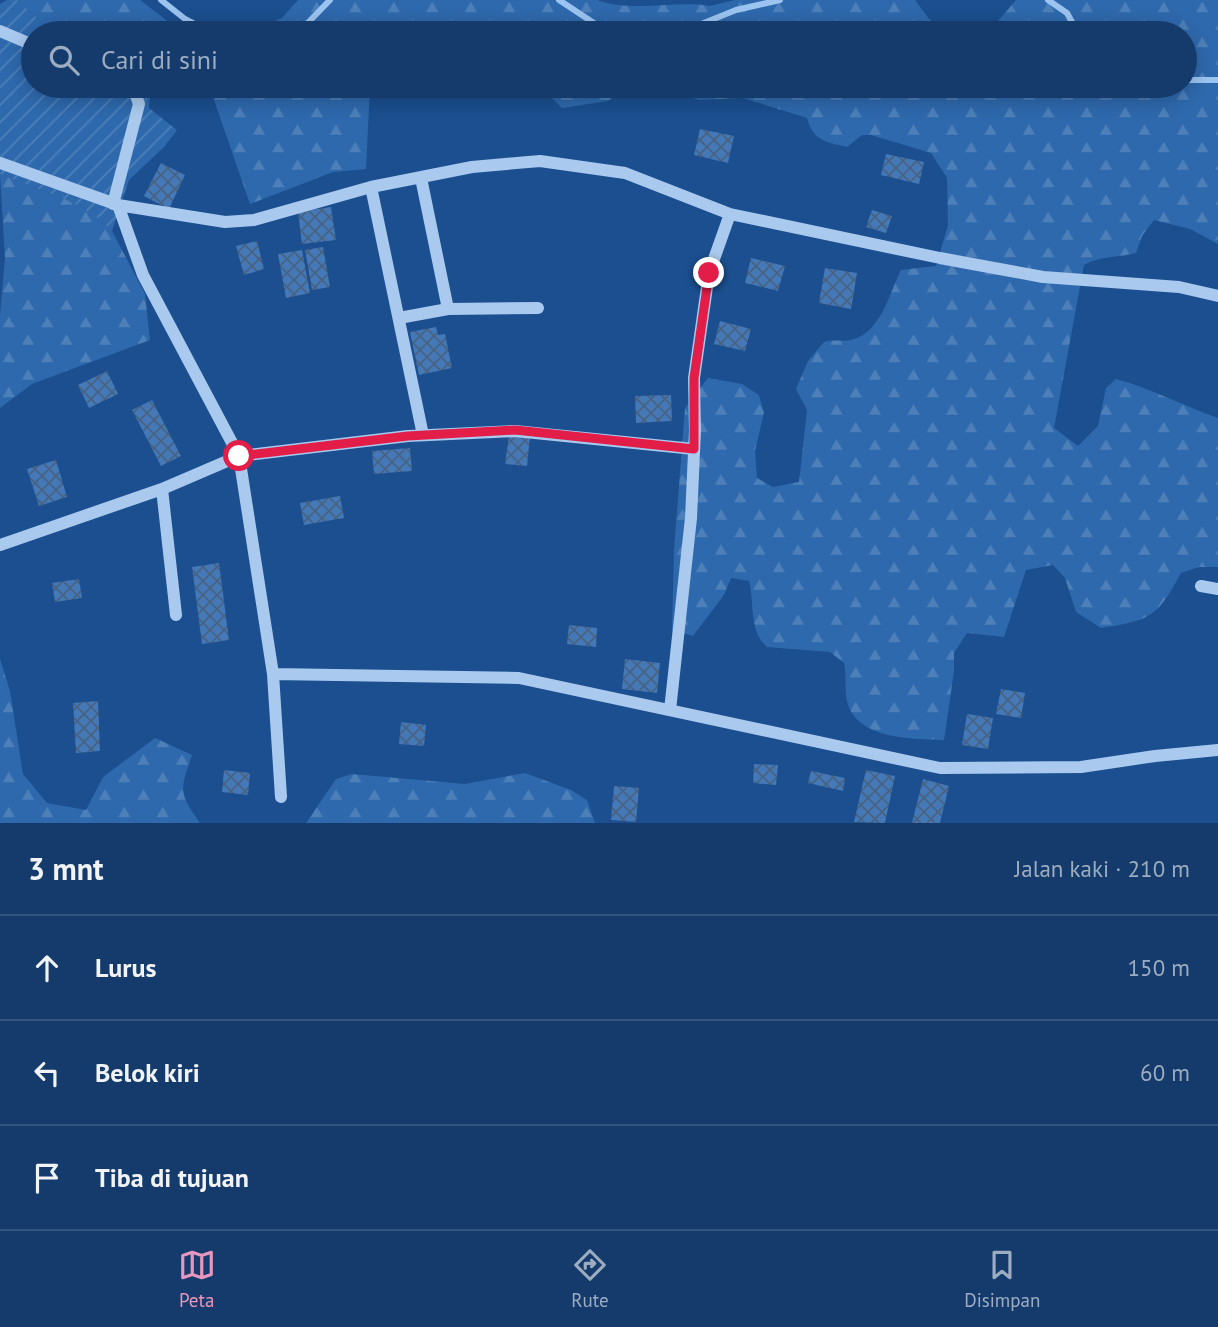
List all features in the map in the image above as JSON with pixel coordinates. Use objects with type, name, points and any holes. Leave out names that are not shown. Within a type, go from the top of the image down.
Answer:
[{"type":"street","points":[[0,31],[21,40]]},
{"type":"street","points":[[137,98],[139,104],[116,204],[143,275],[239,456],[273,674],[281,797]]},
{"type":"street","points":[[0,163],[116,204],[225,222],[254,220],[371,187],[472,167],[540,162],[566,164],[625,173],[730,214],[1043,277],[1178,287],[1218,296]]},
{"type":"street","points":[[421,178],[448,309]]},
{"type":"street","points":[[371,187],[423,435]]},
{"type":"street","points":[[670,710],[691,518],[694,378],[709,273],[730,214]]},
{"type":"street","points":[[399,318],[448,309],[538,308]]},
{"type":"street","points":[[0,545],[162,489],[239,456],[423,435],[515,430],[694,449]]},
{"type":"street","points":[[162,489],[176,615]]},
{"type":"street","points":[[1201,586],[1218,589]]},
{"type":"street","points":[[273,674],[519,678],[940,768],[1081,767],[1218,750]]},
{"type":"green space","points":[[7,0],[17,0],[41,21],[21,21],[21,98],[150,98],[149,108],[177,130],[164,147],[129,180],[112,231],[74,203],[0,174],[0,4]]},
{"type":"green space","points":[[17,0],[140,0],[167,21],[41,21]]},
{"type":"green space","points":[[298,0],[597,0],[625,6],[710,6],[735,0],[915,0],[932,21],[275,21],[282,18]]},
{"type":"green space","points":[[1016,0],[1218,0],[1218,244],[1190,229],[1154,220],[1142,236],[1136,253],[1103,258],[1084,265],[1054,428],[1078,446],[1098,426],[1106,388],[1116,379],[1218,418],[1218,567],[1199,567],[1181,573],[1166,599],[1151,614],[1132,622],[1101,628],[1076,612],[1065,578],[1053,565],[1026,570],[1004,637],[967,633],[954,653],[944,740],[902,738],[874,730],[853,714],[846,696],[844,663],[830,652],[767,647],[757,633],[749,581],[731,578],[724,595],[693,636],[672,630],[674,550],[685,408],[708,378],[742,384],[759,395],[764,413],[755,451],[757,478],[773,487],[799,482],[807,410],[796,389],[808,361],[824,342],[851,340],[870,329],[883,311],[901,270],[936,266],[948,225],[947,178],[931,153],[871,135],[862,135],[847,147],[827,142],[813,132],[807,118],[743,98],[1197,98],[1197,21],[998,21]]},
{"type":"green space","points":[[213,98],[369,98],[366,169],[333,172],[250,204]]},
{"type":"green space","points":[[552,98],[612,98],[608,101],[562,108]]},
{"type":"green space","points":[[692,98],[743,98],[700,100]]},
{"type":"green space","points":[[0,174],[71,201],[97,215],[112,231],[145,294],[150,340],[32,384],[0,408],[0,315],[5,258]]},
{"type":"green space","points":[[0,659],[10,691],[23,774],[47,803],[86,810],[103,777],[155,738],[192,755],[183,791],[200,823],[0,823]]},
{"type":"green space","points":[[525,773],[571,790],[587,800],[595,823],[306,823],[336,779],[352,774],[465,784]]},
{"type":"building","points":[[700,129],[734,136],[728,163],[694,155]]},
{"type":"building","points":[[886,154],[924,162],[919,184],[881,175]]},
{"type":"building","points":[[161,163],[185,175],[169,209],[144,196]]},
{"type":"building","points":[[331,207],[336,240],[302,244],[298,212]]},
{"type":"building","points":[[872,210],[892,216],[886,233],[866,227]]},
{"type":"building","points":[[257,241],[264,269],[244,275],[236,246]]},
{"type":"building","points":[[323,247],[330,287],[312,290],[305,250]]},
{"type":"building","points":[[302,250],[310,293],[286,298],[278,254]]},
{"type":"building","points":[[751,258],[785,266],[778,291],[745,283]]},
{"type":"building","points":[[825,268],[857,273],[851,309],[819,303]]},
{"type":"building","points":[[720,321],[751,329],[745,351],[714,344]]},
{"type":"building","points":[[436,327],[438,335],[445,334],[452,368],[419,375],[410,332]]},
{"type":"building","points":[[107,371],[118,394],[89,408],[78,385]]},
{"type":"building","points":[[671,395],[672,421],[636,423],[635,396]]},
{"type":"building","points":[[152,400],[181,456],[161,466],[132,410]]},
{"type":"building","points":[[509,435],[530,437],[527,466],[505,464]]},
{"type":"building","points":[[410,448],[412,471],[374,474],[372,451]]},
{"type":"building","points":[[56,460],[67,497],[39,506],[27,469]]},
{"type":"building","points":[[340,496],[344,518],[304,525],[300,503]]},
{"type":"building","points":[[219,563],[229,640],[202,644],[192,567]]},
{"type":"building","points":[[79,579],[82,598],[55,602],[52,583]]},
{"type":"building","points":[[569,625],[597,628],[596,647],[567,644]]},
{"type":"building","points":[[625,659],[660,663],[657,693],[622,689]]},
{"type":"building","points":[[1001,689],[1025,693],[1021,718],[996,714]]},
{"type":"building","points":[[98,701],[100,751],[76,753],[73,703]]},
{"type":"building","points":[[967,714],[993,718],[988,749],[962,745]]},
{"type":"building","points":[[401,722],[426,725],[424,746],[399,744]]},
{"type":"building","points":[[754,764],[778,765],[776,785],[753,783]]},
{"type":"building","points":[[224,770],[250,773],[248,795],[222,792]]},
{"type":"building","points":[[866,770],[895,776],[885,823],[854,822]]},
{"type":"building","points":[[811,771],[845,778],[843,791],[808,783]]},
{"type":"building","points":[[923,779],[949,786],[940,823],[912,823]]},
{"type":"building","points":[[614,786],[639,788],[636,822],[611,820]]},
{"type":"waterway","points":[[161,0],[189,21]]},
{"type":"waterway","points":[[310,21],[330,0]]},
{"type":"waterway","points":[[559,0],[591,21]]},
{"type":"waterway","points":[[709,21],[736,10],[780,0]]},
{"type":"waterway","points":[[1048,0],[1067,13],[1071,21]]},
{"type":"waterway","points":[[1197,80],[1218,80]]},
{"type":"route","points":[[239,456],[408,436],[515,430],[694,449],[694,378],[709,273]]}]
